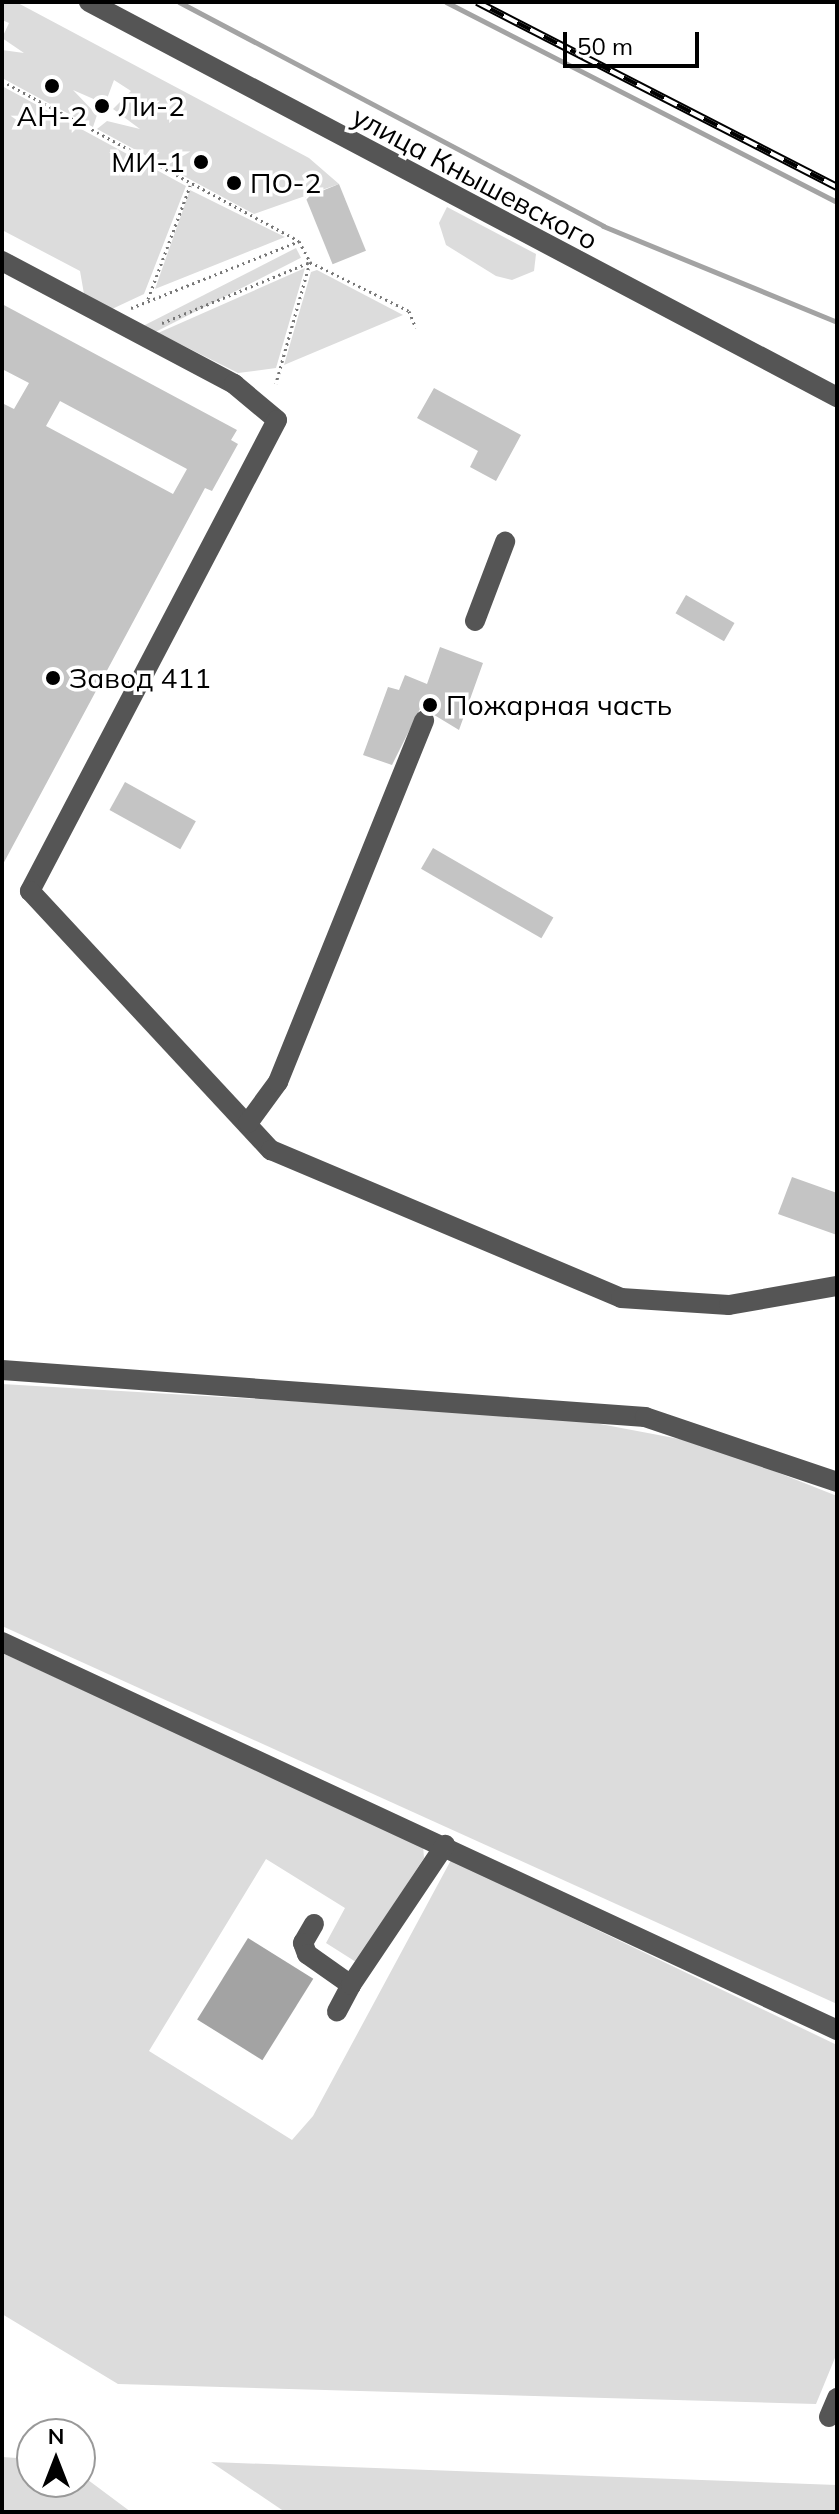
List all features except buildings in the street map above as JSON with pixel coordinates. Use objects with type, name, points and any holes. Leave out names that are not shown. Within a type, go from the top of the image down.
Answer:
[{"type":"street","name":"улица Кнышевского","points":[[89,2],[837,397]]},
{"type":"street","points":[[2,261],[234,384],[277,420],[30,891],[271,1150],[621,1298],[729,1305],[837,1286]]},
{"type":"street","points":[[475,621],[505,542]]},
{"type":"street","points":[[248,1123],[278,1082],[424,720]]},
{"type":"street","points":[[2,1370],[645,1417],[837,1482]]},
{"type":"street","points":[[2,1642],[445,1845],[837,2030]]},
{"type":"street","points":[[337,2011],[351,1985],[445,1845]]},
{"type":"street","points":[[314,1924],[303,1943],[307,1954],[351,1985]]},
{"type":"street","points":[[829,2417],[837,2398]]},
{"type":"path","points":[[2,81],[190,186],[299,241],[310,262],[409,311],[416,328]]},
{"type":"path","points":[[148,299],[190,186]]},
{"type":"path","points":[[110,318],[148,299],[299,241]]},
{"type":"path","points":[[138,333],[310,262]]},
{"type":"path","points":[[276,383],[310,262]]},
{"type":"shaded area","points":[[2,2],[16,2],[309,158],[339,184],[254,214],[97,129],[107,121],[140,129],[113,109],[131,91],[114,80],[105,104],[73,90],[97,115],[93,127],[2,78],[2,50],[24,53],[2,38],[9,23],[2,20]]},
{"type":"shaded area","points":[[2,86],[186,186],[144,294],[112,309],[84,294],[80,271],[2,230]]},
{"type":"shaded area","points":[[190,190],[285,237],[155,289]]},
{"type":"shaded area","points":[[447,207],[536,254],[534,271],[512,280],[496,276],[446,245],[439,223]]},
{"type":"shaded area","points":[[296,248],[301,258],[141,340],[136,330]]},
{"type":"shaded area","points":[[305,268],[276,368],[238,373],[158,333]]},
{"type":"shaded area","points":[[317,270],[403,315],[284,365],[311,272]]},
{"type":"shaded area","points":[[2,1384],[563,1417],[706,1444],[837,1496],[837,2004],[2,1626]]},
{"type":"shaded area","points":[[2,1653],[423,1845],[424,1858],[356,1962],[326,1943],[345,1908],[266,1859],[149,2051],[292,2140],[313,2116],[451,1860],[837,2045],[837,2353],[816,2404],[118,2384],[2,2314]]},
{"type":"shaded area","points":[[248,1938],[313,1979],[262,2060],[197,2019]]},
{"type":"shaded area","points":[[2,2457],[16,2458],[16,2498],[96,2498],[96,2486],[131,2512],[2,2512]]},
{"type":"shaded area","points":[[211,2462],[837,2485],[837,2512],[285,2512]]},
{"type":"waterway","points":[[179,2],[603,226],[837,322]]},
{"type":"waterway","points":[[446,2],[837,202]]},
{"type":"railway","points":[[477,2],[837,187]]},
{"type":"place","name":"АН-2","points":[[52,86]]},
{"type":"place","name":"Ли-2","points":[[102,106]]},
{"type":"place","name":"МИ-1","points":[[201,162]]},
{"type":"place","name":"ПО-2","points":[[234,183]]},
{"type":"place","name":"Завод 411","points":[[53,678]]},
{"type":"place","name":"Пожарная часть","points":[[430,705]]}]
